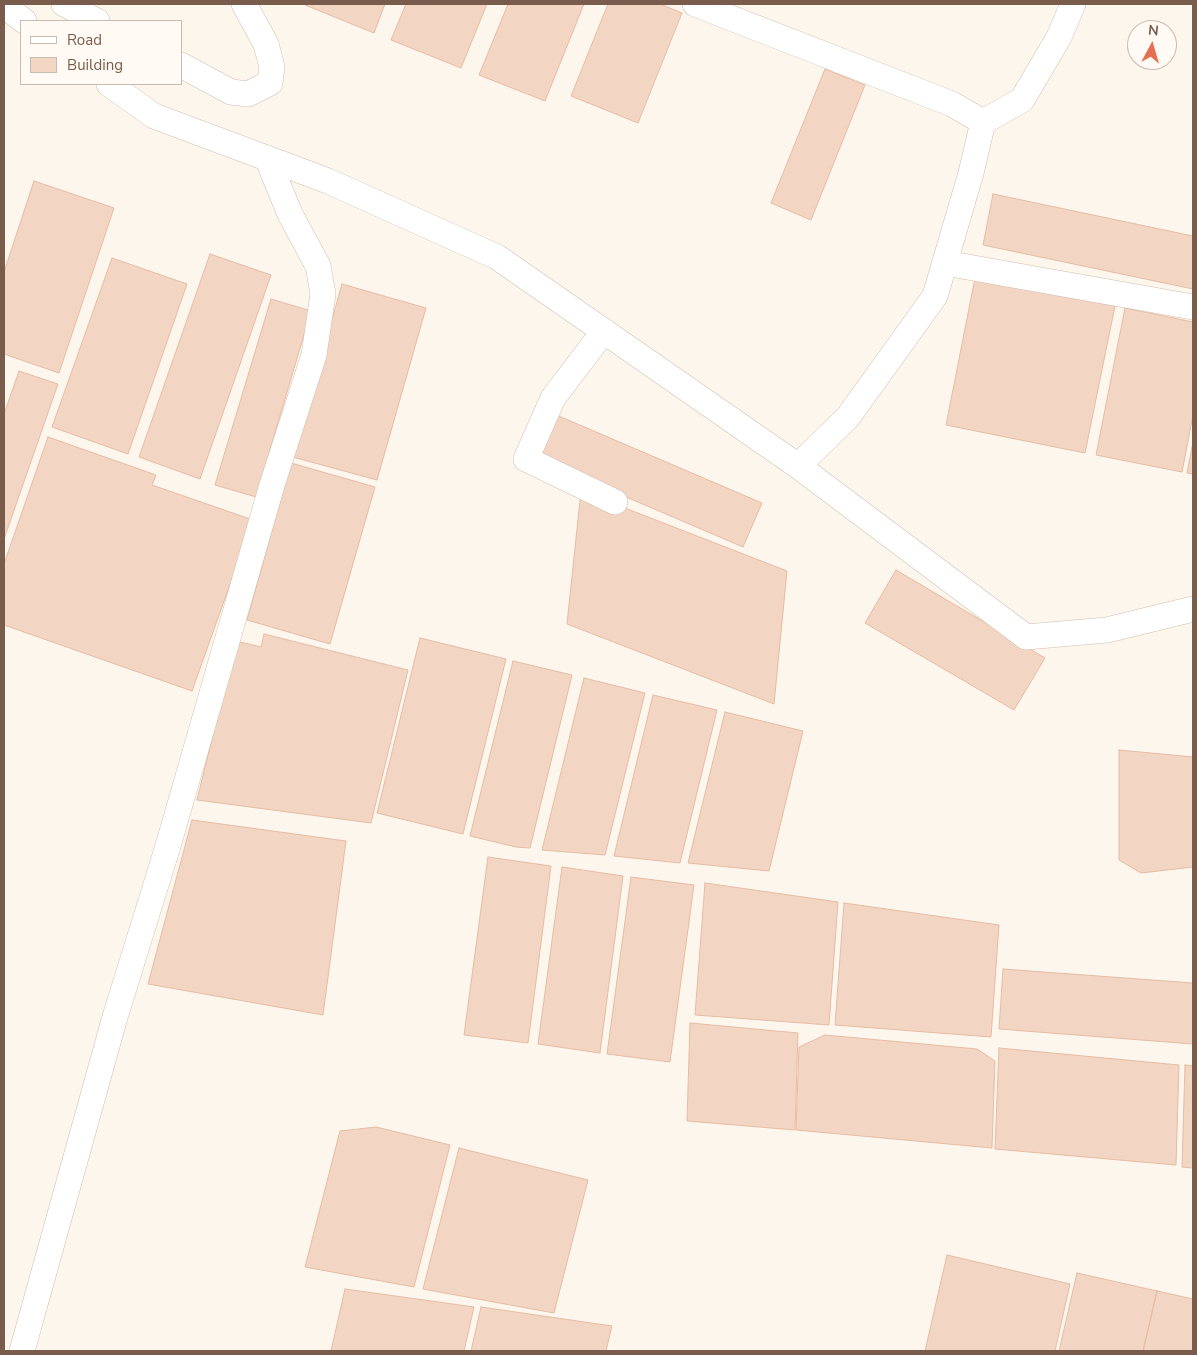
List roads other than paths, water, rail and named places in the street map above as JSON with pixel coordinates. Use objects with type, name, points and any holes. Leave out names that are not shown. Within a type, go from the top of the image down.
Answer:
[{"type":"street","points":[[9,4],[15,14],[23,20]]},
{"type":"street","points":[[64,4],[95,20]]},
{"type":"street","points":[[182,66],[231,92],[248,94],[270,83],[272,67],[266,44],[244,4]]},
{"type":"street","points":[[695,4],[952,104],[983,122]]},
{"type":"street","points":[[798,466],[848,417],[935,296],[971,174],[983,122],[1022,100],[1059,37],[1072,4]]},
{"type":"street","points":[[110,85],[154,116],[328,181],[497,257],[798,466],[1026,637],[1107,630],[1193,609]]},
{"type":"street","points":[[22,1351],[115,1017],[168,846],[272,485],[314,355],[323,294],[318,266],[290,214],[268,158]]},
{"type":"street","points":[[945,263],[1193,307]]},
{"type":"street","points":[[604,331],[553,398],[526,459],[616,502]]}]
